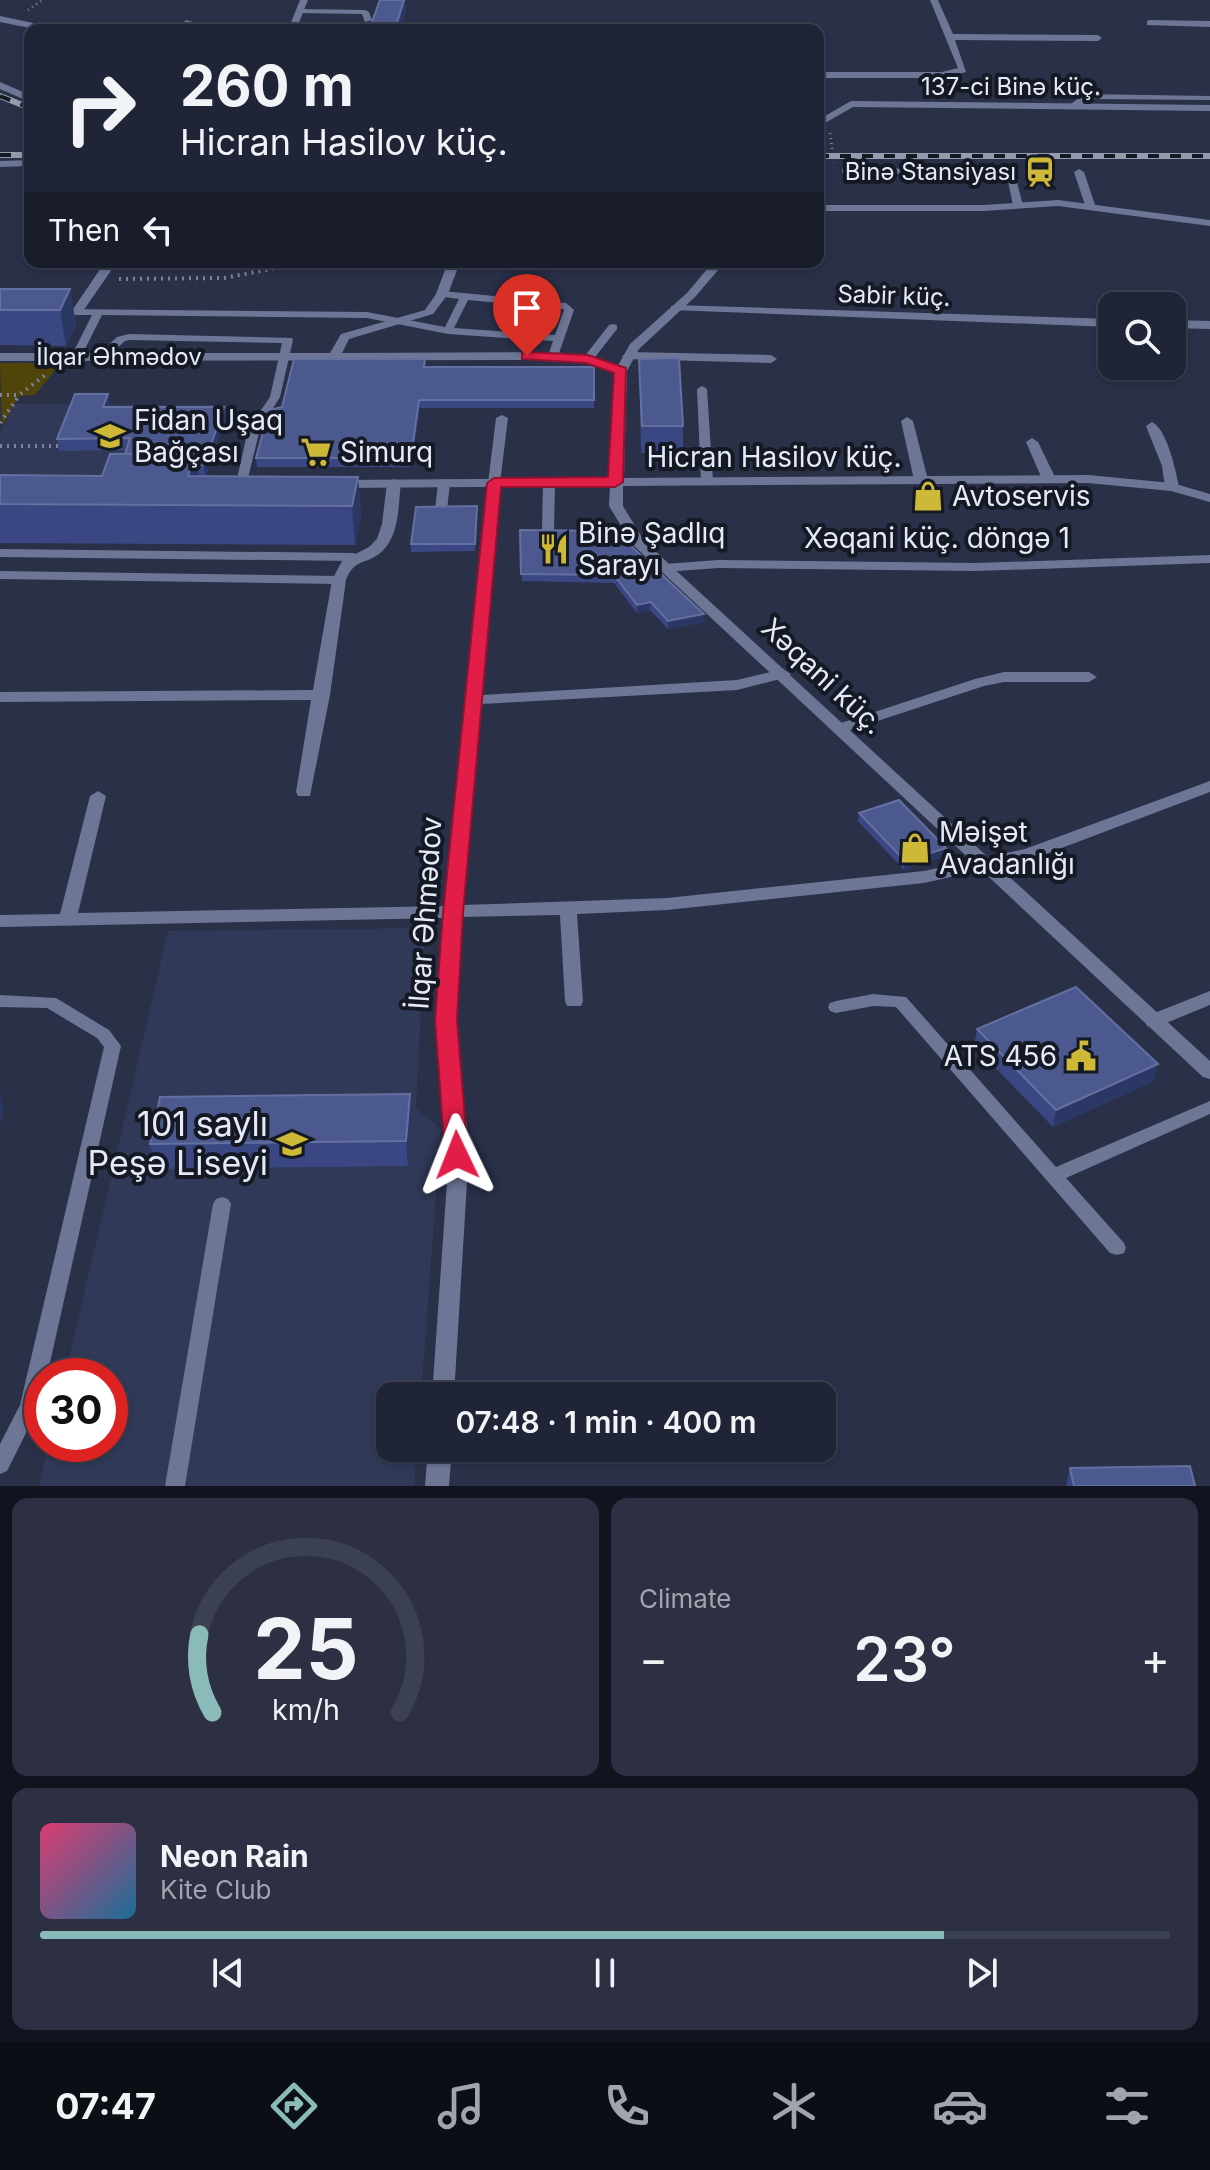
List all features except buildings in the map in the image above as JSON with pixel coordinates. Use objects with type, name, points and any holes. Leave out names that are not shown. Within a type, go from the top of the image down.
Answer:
[{"type":"street","points":[[294,24],[304,0]]},
{"type":"street","points":[[824,75],[958,73],[964,67],[934,0]]},
{"type":"street","points":[[0,19],[24,24]]},
{"type":"street","points":[[1150,23],[1210,24]]},
{"type":"street","points":[[950,37],[1098,38]]},
{"type":"street","points":[[824,121],[851,104],[854,77]]},
{"type":"street","points":[[5,88],[24,96]]},
{"type":"street","name":"137-ci Binə küç.","points":[[851,104],[1210,108]]},
{"type":"street","points":[[0,164],[24,163]]},
{"type":"street","points":[[1079,172],[1091,208]]},
{"type":"street","points":[[824,208],[1058,203],[1210,223]]},
{"type":"street","points":[[77,312],[106,268]]},
{"type":"street","points":[[333,357],[345,337],[429,312],[442,294],[452,268]]},
{"type":"street","points":[[624,363],[656,323],[713,268]]},
{"type":"street","name":"Sabir küç.","points":[[675,308],[1098,323]]},
{"type":"street","points":[[1186,324],[1210,325]]},
{"type":"street","name":"İlqar Əhmədov","points":[[0,357],[553,356],[624,363],[771,359]]},
{"type":"street","name":"Xəqani küç.","points":[[624,363],[615,482],[618,515],[637,541],[1210,1072]]},
{"type":"street","points":[[907,421],[921,480]]},
{"type":"street","points":[[1152,426],[1169,466],[1172,487]]},
{"type":"street","points":[[1032,442],[1049,479]]},
{"type":"street","name":"Hicran Hasilov küç.","points":[[318,484],[1049,479],[1172,487],[1210,498]]},
{"type":"street","points":[[304,792],[339,580],[343,567],[354,557],[379,547],[386,536],[394,483]]},
{"type":"street","name":"İlqar Əhmədov","points":[[444,1382],[457,1182],[457,1129],[446,1045],[453,913],[494,483]]},
{"type":"street","points":[[234,484],[257,484]]},
{"type":"street","name":"Xəqani küç. döngə 1","points":[[665,568],[718,564],[976,567],[1210,559]]},
{"type":"street","points":[[474,700],[737,685],[783,674]]},
{"type":"street","points":[[841,728],[992,679],[1089,677]]},
{"type":"street","points":[[0,697],[322,695]]},
{"type":"street","points":[[0,921],[568,909],[924,877],[1029,854],[1210,786]]},
{"type":"street","points":[[67,920],[98,796]]},
{"type":"street","points":[[568,909],[574,1001]]},
{"type":"street","points":[[1154,1021],[1210,998]]},
{"type":"street","points":[[437,1486],[439,1462]]},
{"type":"lane","points":[[300,11],[365,12],[368,20]]},
{"type":"lane","points":[[1074,106],[1087,96],[1210,98]]},
{"type":"lane","points":[[845,171],[1006,173],[1011,175],[1018,205]]},
{"type":"lane","points":[[442,294],[566,306],[569,310],[553,356]]},
{"type":"lane","points":[[448,331],[465,296]]},
{"type":"lane","points":[[47,312],[367,315],[448,331],[558,338]]},
{"type":"lane","points":[[72,357],[99,312]]},
{"type":"lane","points":[[588,359],[613,327]]},
{"type":"lane","points":[[500,356],[502,336]]},
{"type":"lane","points":[[101,357],[121,339],[144,337],[280,338],[290,342],[275,397],[254,429],[234,484]]},
{"type":"lane","points":[[702,389],[707,481]]},
{"type":"lane","points":[[494,483],[502,418]]},
{"type":"lane","points":[[548,531],[549,482]]},
{"type":"lane","points":[[441,510],[444,483]]},
{"type":"lane","points":[[0,553],[354,557]]},
{"type":"lane","points":[[0,575],[339,580]]},
{"type":"lane","points":[[836,1007],[873,1000],[900,1001],[1117,1248]]},
{"type":"lane","points":[[0,1001],[50,1002],[103,1034],[113,1046],[30,1405],[0,1465]]},
{"type":"lane","points":[[1055,1175],[1210,1107]]},
{"type":"lane","points":[[175,1486],[222,1204]]},
{"type":"path","points":[[824,126],[830,132],[834,167],[827,170]]},
{"type":"path","points":[[98,279],[224,278],[276,268]]},
{"type":"path","points":[[0,423],[19,395],[72,357]]},
{"type":"path","points":[[0,395],[19,395]]},
{"type":"path","points":[[0,446],[61,446]]},
{"type":"shaded area","points":[[0,363],[61,363],[35,395],[19,396],[2,426]]},
{"type":"shaded area","name":"Fidan Uşaq Bağçası","points":[[15,404],[229,405],[213,458],[123,458],[117,476],[0,475],[0,432]]},
{"type":"shaded area","points":[[425,928],[416,1108],[441,1129],[422,1382],[376,1382],[376,1462],[416,1462],[414,1486],[39,1486],[45,1462],[128,1462],[128,1358],[69,1358],[168,931]]},
{"type":"railway","points":[[0,96],[24,106]]},
{"type":"railway","points":[[0,155],[24,155]]},
{"type":"railway","points":[[824,156],[1210,156]]},
{"type":"place","name":"Binǝ Stansiyası","points":[[1040,172]]},
{"type":"place","name":"Fidan Uşaq Bağçası","points":[[110,436]]},
{"type":"place","name":"Simurq","points":[[316,452]]},
{"type":"place","name":"Avtoservis","points":[[928,496]]},
{"type":"place","name":"Binə Şadlıq Sarayı","points":[[554,549]]},
{"type":"place","name":"Məişət Avadanlığı","points":[[915,848]]},
{"type":"place","name":"ATS 456","points":[[1081,1056]]},
{"type":"place","name":"101 saylı Peşə Liseyi","points":[[292,1144]]},
{"type":"route","points":[[457,1155],[446,1020],[453,913],[494,483],[615,482],[621,371],[588,359],[527,356]]}]
